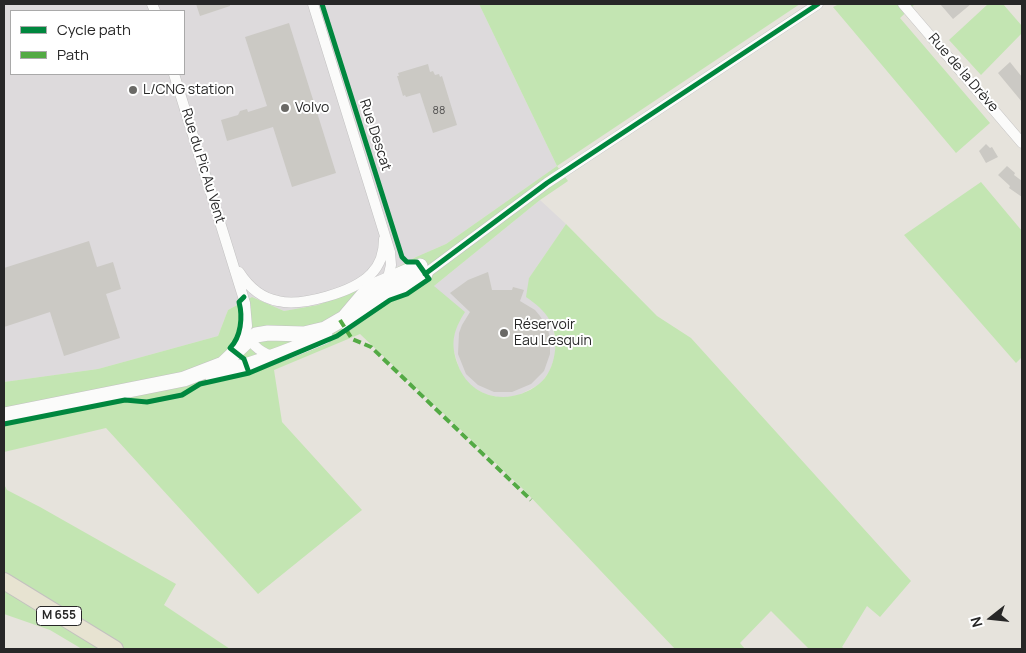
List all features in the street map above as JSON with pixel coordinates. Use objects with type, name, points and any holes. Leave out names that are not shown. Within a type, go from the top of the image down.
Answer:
[{"type":"main road","name":"M 655","points":[[4,581],[115,649]]},
{"type":"street","name":"Rue Descat","points":[[312,4],[391,256],[389,278],[376,302]]},
{"type":"street","points":[[4,415],[247,367],[276,357],[340,328],[470,239],[547,183],[818,4]]},
{"type":"street","name":"Rue de la Drève","points":[[903,4],[1022,143]]},
{"type":"street","name":"Rue du Pic Au Vent","points":[[174,75],[245,303],[248,332]]},
{"type":"street","name":"Rue Descat","points":[[341,291],[358,284],[372,274],[382,253],[384,232]]},
{"type":"street","name":"Rue du Pic Au Vent","points":[[232,258],[243,278],[252,288],[261,295],[275,301],[289,303],[308,302],[341,291]]},
{"type":"street","points":[[248,332],[256,335],[304,334],[325,329],[344,318],[370,289],[389,278],[423,270]]},
{"type":"street","points":[[184,379],[219,366],[226,361],[236,351],[248,332]]},
{"type":"street","points":[[248,332],[262,352],[276,357]]},
{"type":"shaded area","points":[[4,4],[479,4],[557,166],[446,244],[416,257],[354,291],[318,305],[284,311],[252,297],[228,310],[218,336],[98,369],[4,382]]},
{"type":"shaded area","points":[[540,200],[566,224],[529,278],[541,307],[552,322],[555,357],[549,372],[540,384],[519,395],[502,398],[485,394],[470,386],[461,374],[452,345],[456,326],[434,286]]},
{"type":"green space","points":[[479,4],[800,4],[557,166]]},
{"type":"green space","points":[[839,4],[915,4],[900,18],[990,123],[956,153],[833,7]]},
{"type":"green space","points":[[988,4],[1003,4],[1022,26],[1022,33],[981,75],[949,40]]},
{"type":"green space","points":[[557,166],[568,181],[540,200],[434,286],[465,312],[454,338],[454,351],[464,377],[472,386],[482,392],[504,397],[528,391],[545,378],[553,363],[555,336],[548,317],[526,297],[529,278],[566,224],[657,316],[691,338],[911,581],[880,617],[867,606],[842,647],[845,649],[809,649],[771,611],[740,643],[745,649],[675,649],[523,489],[360,334],[274,370],[282,422],[362,510],[258,594],[106,428],[4,452],[4,382],[98,369],[218,336],[228,310],[252,297],[284,311],[318,305],[354,291],[416,257],[446,244]]},
{"type":"green space","points":[[981,182],[1022,231],[1022,357],[1016,363],[904,235]]},
{"type":"green space","points":[[4,484],[7,490],[176,584],[164,605],[230,649],[82,649],[50,630],[4,614]]},
{"type":"building","points":[[196,4],[230,4],[230,6],[200,16]]},
{"type":"building","points":[[940,4],[971,4],[953,19]]},
{"type":"building","points":[[289,23],[336,173],[292,187],[273,127],[227,141],[221,120],[238,115],[240,111],[247,109],[248,112],[267,106],[245,37]]},
{"type":"building","points":[[1010,62],[1022,77],[1022,102],[998,73]]},
{"type":"building","points":[[428,64],[430,72],[433,71],[435,75],[439,74],[440,77],[442,76],[457,125],[433,133],[420,93],[406,97],[405,95],[403,96],[397,76],[399,76],[398,73]]},
{"type":"building","points":[[986,144],[990,148],[992,147],[998,157],[986,163],[979,151]]},
{"type":"building","points":[[1007,166],[1022,181],[1022,197],[1009,188],[1010,186],[998,175]]},
{"type":"building","points":[[89,241],[97,267],[113,262],[121,289],[106,294],[120,338],[64,356],[50,312],[4,327],[4,268]]},
{"type":"building","name":"Réservoir Eau Lesquin","points":[[488,272],[492,290],[512,290],[513,287],[524,290],[520,301],[535,310],[540,316],[547,327],[550,337],[550,354],[544,371],[531,384],[512,392],[494,392],[478,385],[466,374],[458,354],[459,333],[470,312],[450,293],[468,280]]},
{"type":"marked path","points":[[340,320],[352,339],[371,347],[531,500]]},
{"type":"cycle path","points":[[4,424],[125,400],[147,402],[182,395],[200,384],[249,373],[337,336],[390,300],[407,294],[429,279],[417,262],[407,262],[402,257],[322,4]]},
{"type":"cycle path","points":[[425,274],[547,183],[818,4]]},
{"type":"cycle path","points":[[244,297],[239,302],[241,314],[239,333],[230,348],[244,359],[249,373]]},
{"type":"place","name":"L/CNG station","points":[[133,90]]},
{"type":"place","name":"Volvo","points":[[285,108]]},
{"type":"place","name":"Réservoir Eau Lesquin","points":[[504,333]]}]
